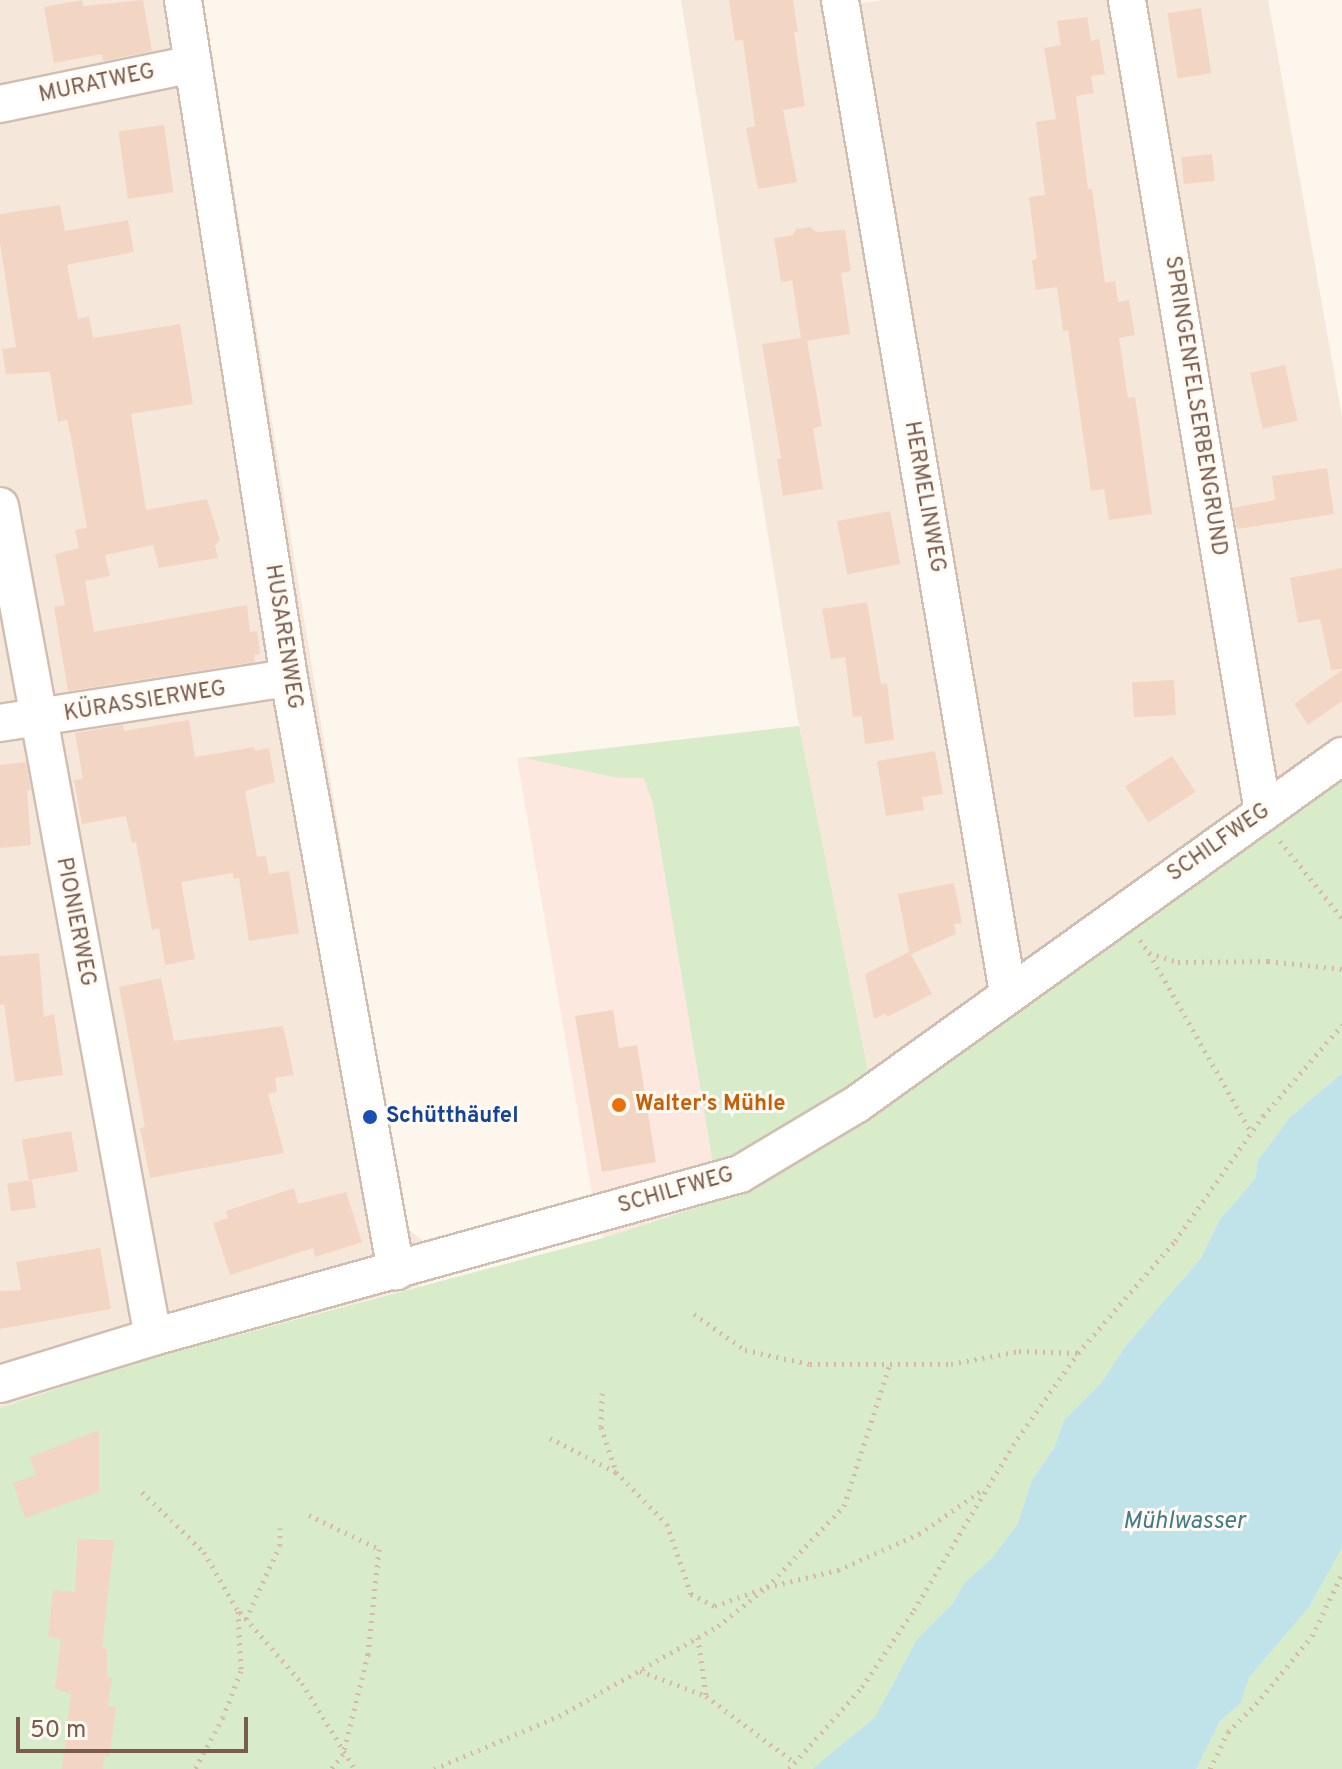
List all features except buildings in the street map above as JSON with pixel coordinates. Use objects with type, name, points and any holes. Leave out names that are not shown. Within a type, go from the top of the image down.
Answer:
[{"type":"street","name":"HUSARENWEG","points":[[183,0],[289,678],[396,1271]]},
{"type":"street","name":"HERMELINWEG","points":[[840,0],[1008,993]]},
{"type":"street","name":"SPRINGENFELSERBENGRUND","points":[[1127,0],[1263,813]]},
{"type":"street","name":"MURATWEG","points":[[0,104],[193,64]]},
{"type":"street","name":"PIONIERWEG","points":[[0,506],[153,1337]]},
{"type":"street","name":"KÜRASSIERWEG","points":[[0,723],[37,720],[289,678]]},
{"type":"street","name":"SCHILFWEG","points":[[0,1384],[153,1337],[740,1174],[857,1104],[1342,756]]},
{"type":"path","points":[[1263,813],[1282,845],[1342,918]]},
{"type":"path","points":[[1121,913],[1149,953],[1251,1132]]},
{"type":"path","points":[[1149,953],[1178,962],[1268,961],[1342,969]]},
{"type":"path","points":[[789,1769],[862,1687],[914,1610],[989,1485],[1078,1353],[1175,1241],[1251,1132],[1342,1025]]},
{"type":"path","points":[[694,1314],[745,1350],[810,1364],[951,1364],[1019,1351],[1078,1353]]},
{"type":"path","points":[[434,1769],[559,1716],[698,1637],[767,1587],[844,1506],[890,1364]]},
{"type":"path","points":[[602,1393],[601,1427],[616,1472]]},
{"type":"path","points":[[550,1438],[616,1472],[667,1524],[691,1594],[715,1606],[767,1587],[838,1570],[919,1534],[989,1485]]},
{"type":"path","points":[[142,1492],[204,1552],[238,1611],[302,1683],[355,1769]]},
{"type":"path","points":[[309,1515],[379,1549],[368,1654],[343,1754],[331,1769]]},
{"type":"path","points":[[246,1619],[280,1545],[280,1528]]},
{"type":"path","points":[[1210,1769],[1228,1732],[1256,1704],[1312,1636],[1342,1574]]},
{"type":"path","points":[[195,1769],[223,1717],[241,1671],[238,1611]]},
{"type":"path","points":[[698,1637],[706,1696]]},
{"type":"path","points":[[639,1671],[706,1696],[794,1762]]},
{"type":"shaded area","points":[[0,0],[203,0],[395,1176],[406,1228],[433,1248],[419,1286],[137,1362],[0,1408]]},
{"type":"shaded area","points":[[681,0],[854,0],[855,4],[881,0],[1268,0],[1342,417],[1342,775],[876,1109],[799,726]]},
{"type":"shaded area","points":[[799,726],[876,1109],[732,1196],[603,1238],[594,1206],[517,758]]},
{"type":"green space","points":[[799,726],[868,1071],[819,1108],[714,1169],[653,804],[644,778],[618,778],[524,758]]},
{"type":"green space","points":[[1342,775],[1342,1073],[1290,1117],[1258,1160],[1255,1179],[1220,1219],[1201,1258],[1127,1344],[1101,1383],[1064,1420],[1054,1448],[1032,1480],[1018,1523],[992,1558],[964,1583],[952,1604],[917,1639],[875,1717],[812,1769],[0,1769],[0,1408],[137,1362],[603,1238],[732,1196],[798,1158]]},
{"type":"green space","points":[[1342,1548],[1342,1769],[1196,1769],[1220,1721],[1241,1703],[1249,1678],[1310,1606]]},
{"type":"water","name":"Mühlwasser","points":[[1342,1073],[1342,1548],[1310,1606],[1249,1678],[1241,1703],[1220,1721],[1196,1769],[812,1769],[875,1717],[917,1639],[952,1604],[964,1583],[992,1558],[1018,1523],[1032,1480],[1054,1448],[1064,1420],[1101,1383],[1127,1344],[1201,1258],[1220,1219],[1255,1179],[1258,1160],[1290,1117]]},
{"type":"place","name":"Walter's Mühle","points":[[619,1105]]},
{"type":"place","name":"Schütthäufel","points":[[370,1117]]}]
